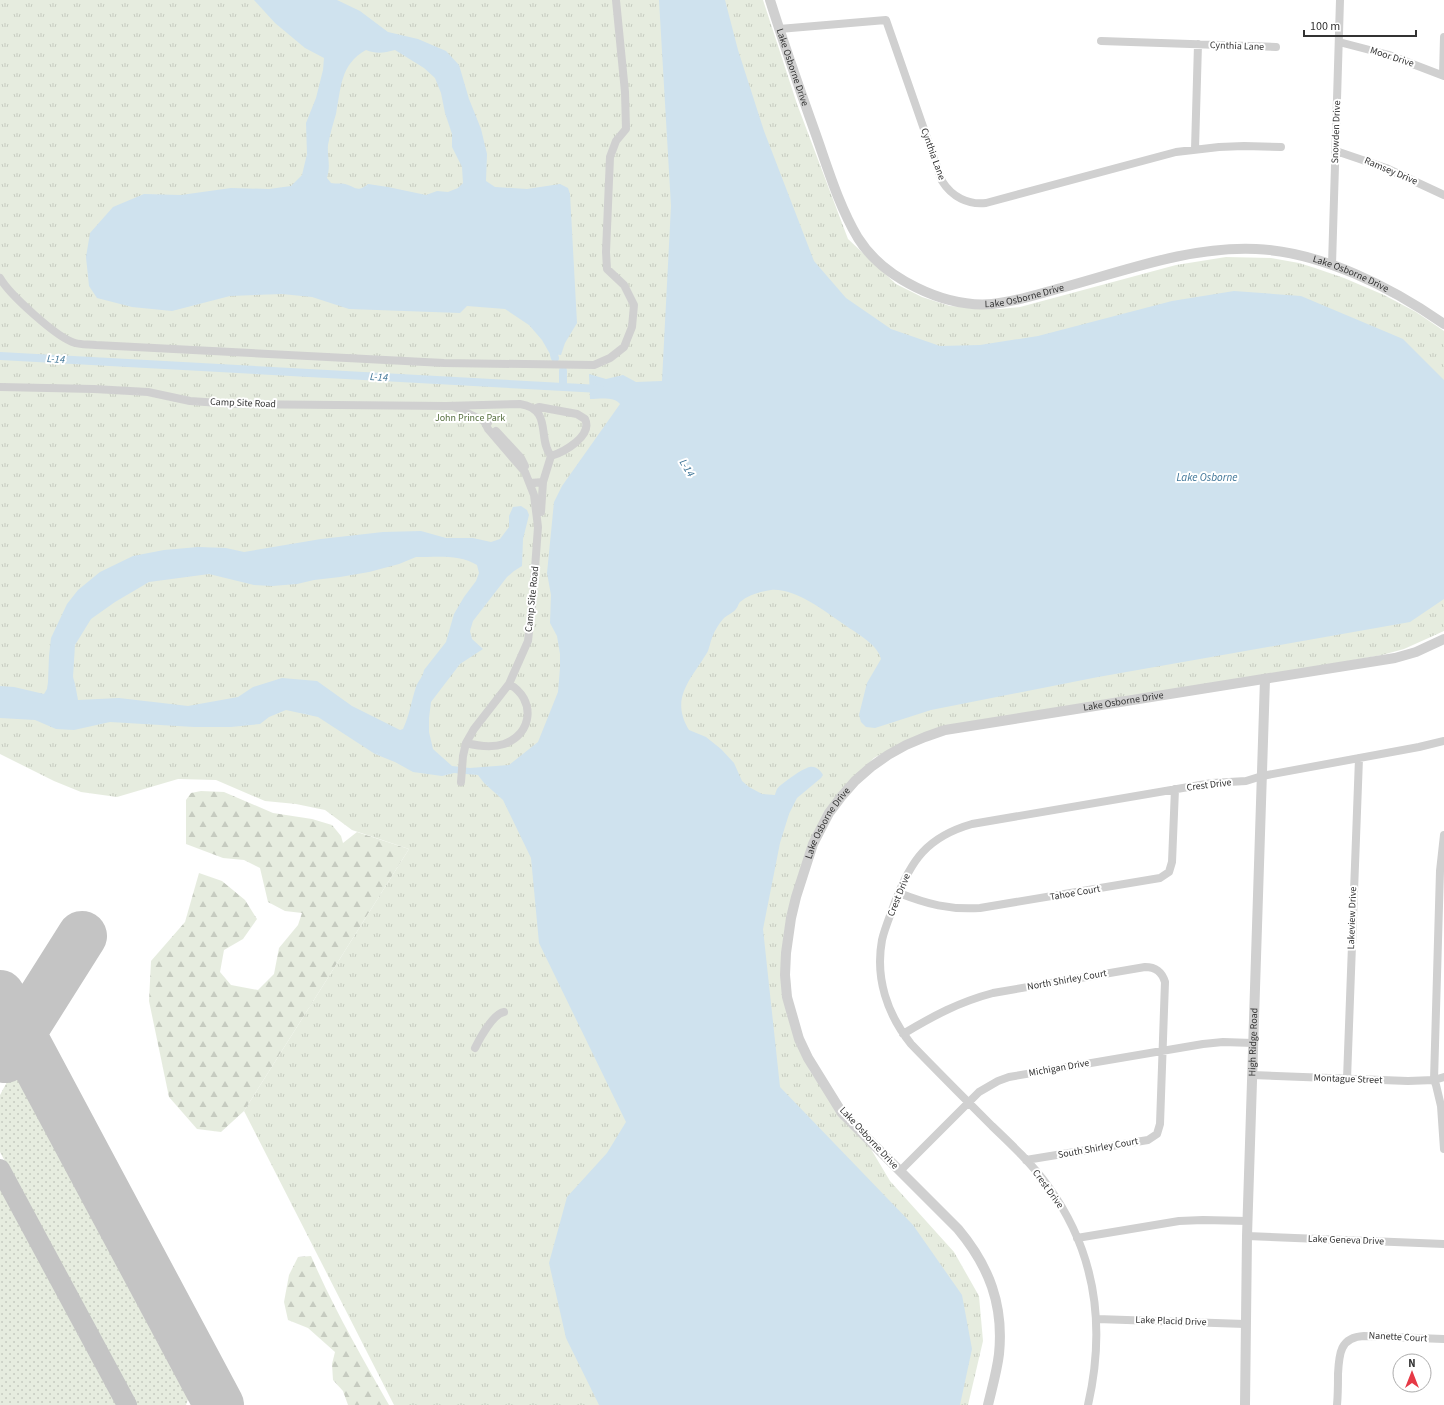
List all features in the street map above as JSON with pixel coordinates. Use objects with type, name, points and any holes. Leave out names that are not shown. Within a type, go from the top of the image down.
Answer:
[{"type":"street","points":[[0,278],[4,285],[26,307],[56,333],[74,343],[104,346],[444,363],[594,365],[610,358],[624,348],[632,327],[634,305],[624,285],[607,269],[606,252],[610,157],[616,141],[626,129],[625,92],[616,0]]},
{"type":"street","name":"Lake Osborne Drive","points":[[770,0],[832,181],[858,238],[892,273],[906,283],[949,300],[990,305],[1009,302],[1183,255],[1237,249],[1258,249],[1307,257],[1332,265],[1405,299],[1444,324]]},
{"type":"street","name":"Snowden Drive","points":[[1332,265],[1340,0]]},
{"type":"street","name":"Cynthia Lane","points":[[779,29],[886,20],[942,181],[952,193],[966,201],[986,203],[1176,152],[1195,149],[1244,146],[1281,147]]},
{"type":"street","points":[[1443,76],[1444,38]]},
{"type":"street","name":"Cynthia Lane","points":[[1101,41],[1276,47]]},
{"type":"street","name":"Moor Drive","points":[[1339,42],[1389,55],[1443,76]]},
{"type":"street","name":"Cynthia Lane","points":[[1195,149],[1198,44]]},
{"type":"street","name":"Ramsey Drive","points":[[1336,152],[1386,168],[1444,196]]},
{"type":"street","name":"Camp Site Road","points":[[0,387],[148,392],[190,401],[235,404],[452,406],[493,427],[525,464],[526,472],[534,495],[538,527],[533,596],[528,640],[509,684],[474,729],[466,743],[463,756],[461,782]]},
{"type":"street","points":[[452,406],[529,405],[541,419],[547,451],[551,456]]},
{"type":"street","points":[[481,420],[482,409],[495,408],[496,406]]},
{"type":"street","points":[[534,409],[539,407],[564,411],[581,416],[587,422],[584,433],[575,444],[562,452],[551,456]]},
{"type":"street","points":[[538,527],[543,482],[551,456]]},
{"type":"street","points":[[530,483],[543,482]]},
{"type":"street","name":"Lake Osborne Drive","points":[[988,1405],[997,1367],[1000,1336],[997,1305],[988,1276],[980,1259],[958,1229],[842,1113],[808,1058],[800,1039],[788,998],[785,975],[786,953],[791,918],[813,844],[829,814],[863,774],[888,755],[919,739],[945,730],[1395,658],[1416,652],[1444,639]]},
{"type":"street","name":"High Ridge Road","points":[[1244,1405],[1247,1236],[1265,679]]},
{"type":"street","points":[[466,743],[488,746],[503,744],[514,739],[522,730],[527,722],[527,704],[522,694],[509,684]]},
{"type":"street","name":"Crest Drive","points":[[1088,1405],[1096,1362],[1096,1319],[1090,1276],[1078,1238],[1060,1204],[1048,1186],[1026,1160],[911,1044],[903,1034],[887,1004],[880,972],[882,940],[906,874],[926,848],[947,833],[972,824],[1212,783],[1246,781],[1262,776],[1444,741]]},
{"type":"street","name":"Lakeview Drive","points":[[1347,1079],[1358,758]]},
{"type":"street","name":"Tahoe Court","points":[[898,893],[921,902],[939,906],[962,909],[980,908],[1160,878],[1169,872],[1172,862],[1175,789]]},
{"type":"street","points":[[1444,835],[1440,871],[1434,1080],[1441,1106],[1444,1149]]},
{"type":"street","name":"North Shirley Court","points":[[903,1034],[941,1012],[973,998],[993,993],[1151,967],[1160,972],[1165,982],[1163,1051]]},
{"type":"street","points":[[475,1048],[493,1020],[500,1013],[504,1012]]},
{"type":"street","name":"Michigan Drive","points":[[900,1171],[969,1102],[988,1086],[1009,1077],[1210,1043],[1254,1043]]},
{"type":"street","name":"South Shirley Court","points":[[1026,1160],[1148,1140],[1157,1134],[1160,1124],[1163,1051]]},
{"type":"street","name":"Montague Street","points":[[1252,1075],[1408,1081],[1434,1080],[1444,1077]]},
{"type":"street","points":[[1078,1238],[1179,1221],[1248,1221]]},
{"type":"street","name":"Lake Geneva Drive","points":[[1247,1236],[1444,1244]]},
{"type":"street","name":"Lake Placid Drive","points":[[1096,1319],[1246,1324]]},
{"type":"street","name":"Nanette Court","points":[[1337,1405],[1339,1358],[1342,1347],[1348,1340],[1358,1336],[1444,1339]]},
{"type":"green space","name":"John Prince Park","points":[[0,0],[763,0],[797,104],[848,239],[896,284],[922,297],[950,306],[1000,309],[1020,307],[1176,265],[1226,257],[1271,258],[1299,263],[1344,278],[1384,295],[1416,312],[1444,331],[1444,631],[1404,649],[1382,655],[907,740],[874,758],[852,780],[816,834],[786,922],[794,1035],[810,1071],[862,1134],[890,1181],[954,1252],[979,1296],[983,1341],[968,1405],[394,1405],[244,1111],[409,849],[352,830],[325,810],[296,804],[265,801],[216,780],[178,779],[117,797],[81,792],[54,781],[0,754]]},
{"type":"green space","points":[[201,791],[224,792],[273,813],[312,819],[332,825],[341,836],[343,843],[357,832],[409,849],[244,1111],[221,1132],[197,1129],[169,1097],[149,1001],[151,961],[185,922],[199,873],[222,881],[245,900],[257,919],[243,939],[224,950],[220,972],[231,985],[258,990],[274,974],[279,948],[298,925],[302,913],[285,911],[268,902],[260,868],[244,860],[223,858],[186,844],[186,800],[191,793]]},
{"type":"green space","points":[[15,1067],[191,1391],[186,1405],[135,1405],[0,1152],[0,1095]]},
{"type":"green space","points":[[0,1182],[118,1405],[0,1405]]},
{"type":"green space","points":[[311,1256],[338,1313],[389,1405],[348,1405],[343,1391],[333,1380],[332,1364],[335,1352],[308,1328],[288,1320],[284,1302],[289,1275],[298,1257]]},
{"type":"water","points":[[254,0],[337,0],[360,11],[388,32],[418,39],[446,51],[459,65],[469,99],[481,129],[487,154],[486,181],[495,187],[527,189],[560,184],[568,188],[570,194],[577,323],[565,343],[561,355],[550,354],[542,340],[529,325],[505,309],[467,306],[460,313],[349,309],[312,297],[282,294],[230,296],[172,311],[132,307],[97,298],[89,286],[86,257],[90,233],[113,207],[144,194],[181,195],[231,188],[269,189],[291,186],[302,175],[307,154],[306,123],[316,98],[323,70],[324,58],[305,48],[275,23]],"holes":[[[366,50],[380,53],[395,50],[424,68],[435,78],[441,93],[445,113],[452,134],[452,147],[462,167],[463,183],[458,188],[448,192],[437,191],[426,195],[368,184],[359,189],[345,184],[331,183],[327,178],[329,169],[328,145],[343,78],[351,62]]]},
{"type":"water","name":"Lake Osborne","points":[[659,0],[725,0],[738,50],[764,131],[814,261],[846,298],[891,329],[940,346],[980,345],[1038,336],[1172,301],[1234,291],[1301,296],[1403,339],[1444,380],[1444,599],[1410,622],[1098,677],[931,710],[875,728],[866,727],[861,722],[859,715],[867,683],[881,659],[875,648],[859,634],[808,601],[790,592],[771,590],[763,591],[747,597],[739,603],[735,610],[725,617],[714,633],[708,651],[685,689],[681,708],[683,718],[689,730],[706,737],[721,749],[734,763],[742,781],[749,787],[762,794],[775,795],[777,789],[783,783],[807,768],[816,768],[823,775],[797,798],[789,814],[780,843],[763,929],[780,1087],[913,1225],[962,1295],[972,1349],[960,1405],[599,1405],[566,1338],[549,1263],[567,1197],[607,1153],[626,1122],[539,943],[531,858],[503,800],[484,783],[478,775],[454,773],[442,776],[413,772],[395,762],[375,754],[318,717],[286,710],[269,717],[260,724],[231,727],[194,727],[110,722],[74,730],[56,729],[35,720],[0,718],[0,686],[14,687],[44,694],[47,689],[48,682],[51,638],[67,604],[78,590],[100,572],[133,556],[164,550],[198,547],[226,548],[244,552],[321,539],[383,532],[421,531],[446,538],[473,538],[491,542],[500,539],[509,527],[509,516],[513,507],[521,506],[527,510],[529,515],[523,539],[522,566],[507,577],[473,621],[470,631],[472,639],[483,649],[460,664],[431,702],[429,718],[429,732],[433,749],[452,766],[470,768],[509,765],[538,742],[558,692],[560,654],[557,636],[550,623],[551,595],[547,573],[554,502],[562,486],[620,404],[617,401],[610,399],[590,399],[589,374],[606,379],[623,375],[636,382],[662,381],[671,206]],"holes":[[[416,557],[448,557],[463,559],[477,565],[479,573],[476,581],[454,614],[446,642],[424,670],[423,675],[416,687],[403,729],[400,730],[352,706],[317,681],[282,678],[253,687],[238,697],[188,706],[119,698],[78,700],[73,677],[75,645],[91,619],[115,602],[149,582],[209,574],[254,585],[272,586],[297,584],[369,572],[399,564]]]},
{"type":"waterway","name":"L-14","points":[[0,356],[600,389]]},
{"type":"waterway","points":[[563,371],[563,387]]},
{"type":"taxiway","points":[[0,1169],[127,1405]]},
{"type":"taxiway","points":[[209,1405],[217,1401]]},
{"type":"runway","points":[[5,1058],[82,936]]},
{"type":"runway","points":[[0,995],[219,1405]]}]
